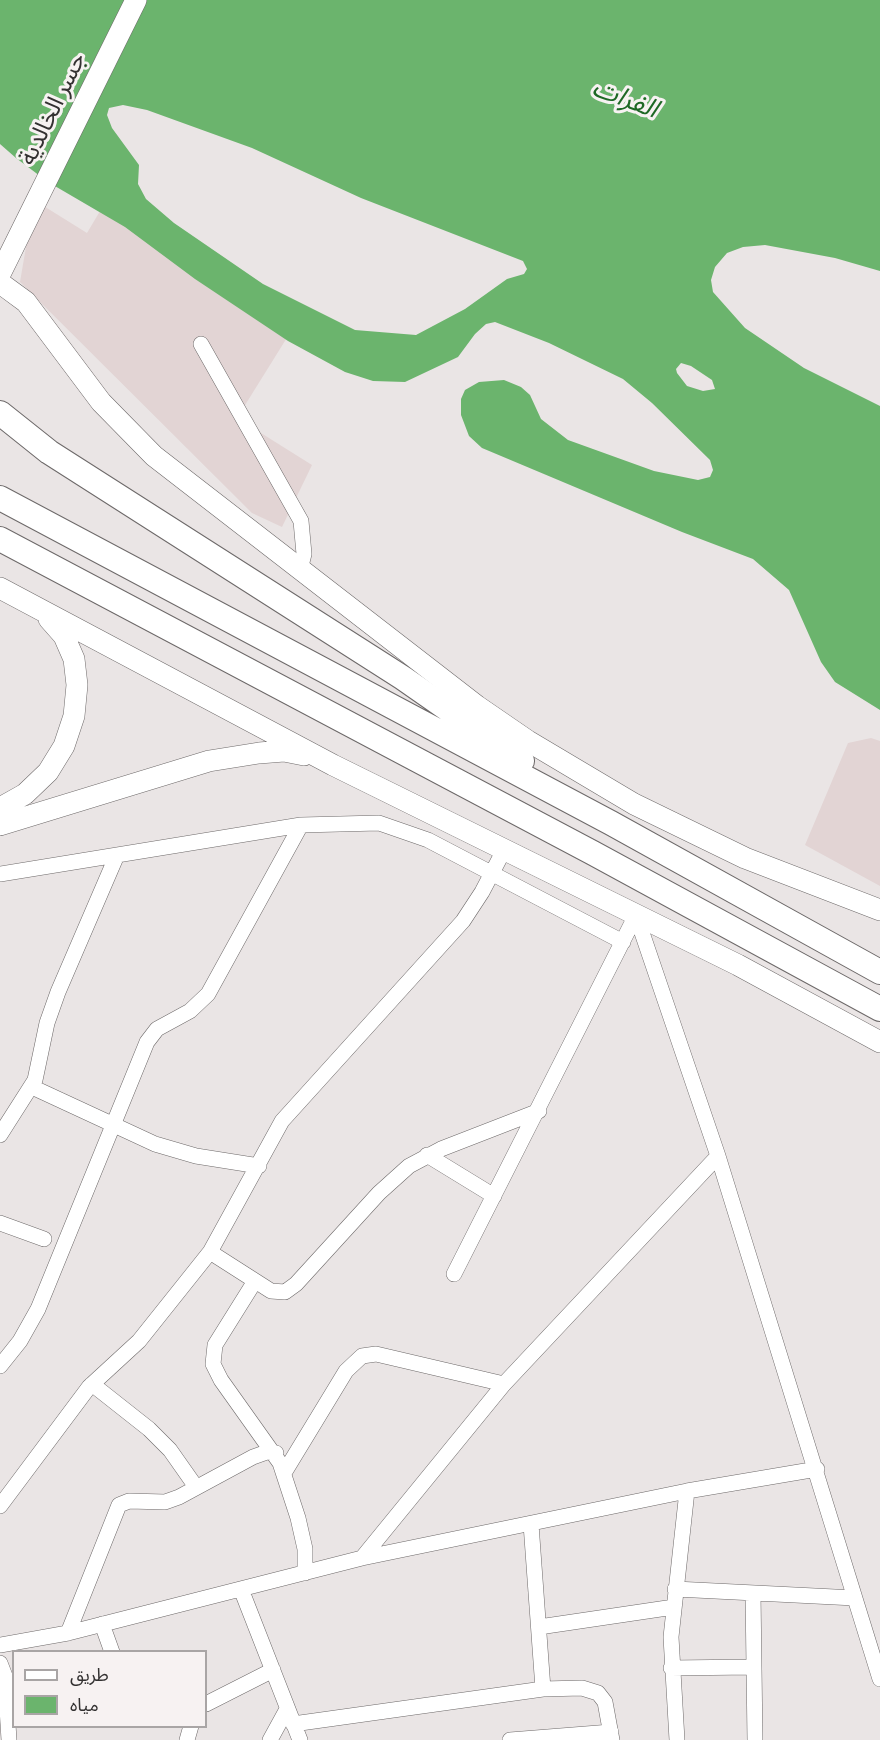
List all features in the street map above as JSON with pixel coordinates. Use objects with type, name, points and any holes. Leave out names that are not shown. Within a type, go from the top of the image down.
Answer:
[{"type":"highway","points":[[0,413],[49,452],[403,678],[611,823]]},
{"type":"highway","points":[[0,498],[611,823],[880,972]]},
{"type":"highway","points":[[0,539],[593,853],[880,1010]]},
{"type":"highway","points":[[593,853],[611,823]]},
{"type":"main road","name":"جسر الخالدية","points":[[0,273],[136,0]]},
{"type":"main road","points":[[0,283],[32,309],[78,372],[126,430],[154,456],[477,705],[580,774],[689,832],[745,858],[880,910]]},
{"type":"main road","points":[[0,588],[333,765],[738,965],[880,1042]]},
{"type":"main road","points":[[0,808],[25,794],[48,772],[64,746],[74,716],[77,685],[74,659],[64,636],[42,612]]},
{"type":"main road","points":[[0,825],[185,768],[234,756],[284,751],[307,755],[333,765]]},
{"type":"street","points":[[201,344],[301,521],[304,554],[300,570]]},
{"type":"street","points":[[0,874],[301,825],[361,821],[396,827],[428,840],[623,942]]},
{"type":"street","points":[[0,1366],[20,1341],[38,1309],[147,1042],[157,1029],[190,1011],[208,994],[301,825]]},
{"type":"street","points":[[0,1506],[92,1384],[139,1341],[210,1252],[282,1121],[463,921],[504,850]]},
{"type":"street","points":[[0,1135],[15,1109],[32,1087],[58,992],[117,855]]},
{"type":"street","points":[[454,1274],[636,915]]},
{"type":"street","points":[[636,915],[718,1156],[817,1469],[880,1679]]},
{"type":"street","points":[[32,1087],[113,1126],[175,1151],[259,1166]]},
{"type":"street","points":[[210,1252],[278,1293],[291,1289],[393,1178],[427,1155],[538,1111]]},
{"type":"street","points":[[427,1155],[494,1196]]},
{"type":"street","points":[[362,1558],[504,1384],[718,1156]]},
{"type":"street","points":[[0,1223],[44,1239]]},
{"type":"street","points":[[255,1281],[215,1345],[213,1364],[221,1380],[276,1453],[298,1518],[304,1549],[305,1573]]},
{"type":"street","points":[[284,1473],[346,1371],[362,1356],[376,1354],[504,1384]]},
{"type":"street","points":[[92,1384],[149,1429],[170,1450],[196,1487]]},
{"type":"street","points":[[68,1633],[119,1504],[129,1501],[165,1502],[261,1454],[276,1453]]},
{"type":"street","points":[[0,1645],[68,1633],[362,1558],[687,1491],[817,1469]]},
{"type":"street","points":[[677,1740],[671,1668],[675,1588],[687,1491]]},
{"type":"street","points":[[531,1524],[543,1689]]},
{"type":"street","points":[[675,1588],[855,1598]]},
{"type":"street","points":[[241,1589],[300,1740]]},
{"type":"street","points":[[753,1593],[752,1667],[755,1740]]},
{"type":"street","points":[[539,1627],[674,1607]]},
{"type":"street","points":[[102,1624],[111,1650]]},
{"type":"street","points":[[0,1663],[5,1676],[9,1740]]},
{"type":"street","points":[[671,1668],[752,1667]]},
{"type":"street","points":[[207,1703],[219,1695],[273,1670]]},
{"type":"street","points":[[293,1724],[543,1689],[582,1688],[598,1693],[605,1702],[612,1736],[510,1740]]},
{"type":"street","points":[[270,1740],[287,1709]]},
{"type":"shaded area","points":[[34,200],[87,233],[106,201],[298,320],[237,418],[312,465],[282,527],[252,513],[20,282]]},
{"type":"shaded area","points":[[871,738],[880,741],[880,886],[805,845],[848,743]]},
{"type":"water","name":"الفرات","points":[[0,0],[880,0],[880,271],[835,258],[765,245],[743,247],[727,253],[715,267],[711,280],[713,292],[745,328],[804,368],[880,406],[880,710],[835,682],[821,662],[789,590],[753,559],[682,532],[482,448],[469,436],[461,415],[461,399],[465,390],[479,382],[504,380],[521,387],[530,395],[541,419],[568,440],[654,471],[698,480],[710,477],[713,470],[710,460],[652,403],[623,379],[549,343],[495,322],[486,324],[475,334],[458,357],[405,382],[373,381],[345,372],[288,341],[195,279],[125,227],[48,182],[0,144]],"holes":[[[123,105],[147,110],[252,148],[361,198],[523,261],[527,269],[524,274],[507,279],[465,309],[416,335],[355,330],[263,284],[174,223],[146,199],[138,184],[139,165],[112,128],[107,115],[109,108]],[[681,363],[691,366],[712,380],[715,389],[703,391],[687,386],[677,373],[676,369]]]}]
